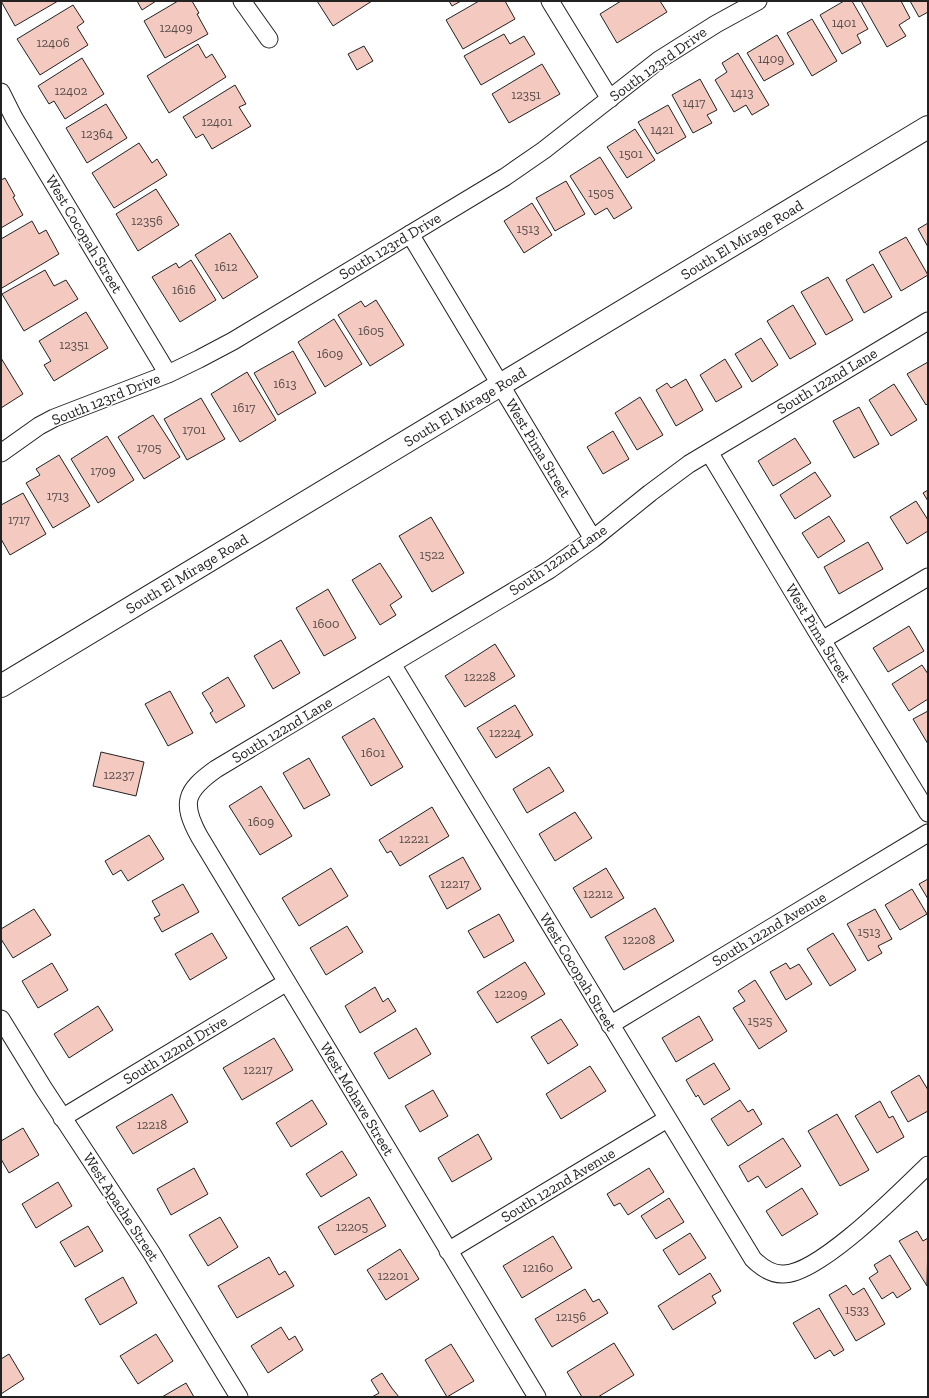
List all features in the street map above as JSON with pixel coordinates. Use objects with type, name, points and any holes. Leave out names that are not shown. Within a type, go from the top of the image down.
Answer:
[{"type":"main road","name":"South El Mirage Road","points":[[1,686],[928,127]]},
{"type":"street","points":[[242,1],[269,39]]},
{"type":"street","points":[[550,1],[610,99]]},
{"type":"street","name":"South 123rd Drive","points":[[1,452],[34,429],[54,418],[168,374],[233,341],[505,177],[544,150],[679,46],[758,1]]},
{"type":"street","name":"West Cocopah Street","points":[[1,92],[14,118],[168,374]]},
{"type":"street","name":"West Pima Street","points":[[410,234],[593,539]]},
{"type":"street","name":"South 122nd Lane","points":[[188,798],[199,782],[216,769],[549,570],[593,539],[658,486],[710,452],[928,321]]},
{"type":"street","name":"West Pima Street","points":[[710,452],[822,640],[928,813]]},
{"type":"street","points":[[822,640],[928,577]]},
{"type":"street","name":"West Cocopah Street","points":[[392,664],[746,1250],[753,1259],[762,1267],[772,1272],[783,1274],[793,1273],[803,1268],[836,1248],[858,1230],[928,1165]]},
{"type":"street","name":"West Mohave Street","points":[[188,798],[188,812],[196,830],[448,1251],[531,1395]]},
{"type":"street","name":"South 122nd Avenue","points":[[610,1025],[928,833]]},
{"type":"street","name":"South 122nd Drive","points":[[62,1118],[287,982]]},
{"type":"street","name":"West Apache Street","points":[[1,1019],[62,1118],[151,1252],[239,1397]]},
{"type":"street","name":"South 122nd Avenue","points":[[448,1251],[667,1119]]},
{"type":"building","points":[[1,1],[58,1],[15,26]]},
{"type":"building","points":[[137,1],[156,1],[142,10]]},
{"type":"building","points":[[178,1],[192,1],[208,34],[165,58],[144,21]]},
{"type":"building","points":[[317,1],[372,1],[333,26]]},
{"type":"building","points":[[449,1],[461,1],[452,6]]},
{"type":"building","points":[[479,1],[505,1],[515,19],[463,49],[446,20]]},
{"type":"building","points":[[621,1],[660,1],[667,12],[617,43],[600,14]]},
{"type":"building","points":[[844,1],[852,1],[868,29],[857,35],[861,43],[842,54],[820,15]]},
{"type":"building","points":[[861,1],[901,1],[910,18],[899,25],[906,36],[887,47]]},
{"type":"building","points":[[910,1],[928,1],[928,12],[919,17]]},
{"type":"building","points":[[73,5],[84,22],[77,27],[88,45],[40,75],[17,39]]},
{"type":"building","points":[[812,19],[837,61],[812,76],[787,33]]},
{"type":"building","points":[[504,34],[510,44],[524,36],[535,54],[481,85],[464,56]]},
{"type":"building","points":[[777,35],[794,64],[764,81],[747,53]]},
{"type":"building","points":[[198,44],[206,58],[212,54],[226,77],[169,113],[147,76]]},
{"type":"building","points":[[364,46],[373,61],[357,70],[348,54]]},
{"type":"building","points":[[738,53],[769,105],[752,115],[746,105],[734,112],[715,80],[727,72],[722,63]]},
{"type":"building","points":[[82,58],[104,94],[65,119],[54,101],[49,104],[38,86]]},
{"type":"building","points":[[542,64],[560,94],[509,123],[492,94]]},
{"type":"building","points":[[700,79],[717,110],[707,115],[712,123],[693,133],[672,95]]},
{"type":"building","points":[[235,85],[246,104],[239,107],[251,126],[212,149],[203,134],[196,138],[183,117]]},
{"type":"building","points":[[106,104],[127,138],[87,163],[66,128]]},
{"type":"building","points":[[668,105],[686,137],[657,154],[638,122]]},
{"type":"building","points":[[635,129],[655,160],[627,178],[607,147]]},
{"type":"building","points":[[139,143],[152,163],[157,159],[167,175],[114,208],[92,173]]},
{"type":"building","points":[[600,157],[632,208],[614,219],[607,208],[595,215],[570,176]]},
{"type":"building","points":[[5,178],[23,215],[1,228],[1,180]]},
{"type":"building","points":[[566,181],[585,214],[555,231],[536,198]]},
{"type":"building","points":[[156,189],[179,225],[138,251],[116,214]]},
{"type":"building","points":[[532,203],[552,235],[524,253],[504,221]]},
{"type":"building","points":[[32,221],[39,234],[46,230],[59,254],[2,288],[1,239]]},
{"type":"building","points":[[928,223],[928,247],[918,229]]},
{"type":"building","points":[[230,233],[258,277],[223,299],[195,255]]},
{"type":"building","points":[[906,237],[928,275],[901,291],[879,252]]},
{"type":"building","points":[[191,260],[216,300],[180,322],[152,277],[176,263],[179,268]]},
{"type":"building","points":[[873,264],[892,297],[864,313],[846,280]]},
{"type":"building","points":[[45,270],[54,286],[66,280],[78,299],[24,331],[2,294]]},
{"type":"building","points":[[828,277],[853,320],[826,335],[801,292]]},
{"type":"building","points":[[376,300],[404,345],[370,366],[338,315],[361,301],[365,307]]},
{"type":"building","points":[[793,305],[816,344],[790,359],[767,321]]},
{"type":"building","points":[[86,312],[108,348],[54,381],[44,365],[51,361],[39,341]]},
{"type":"building","points":[[334,319],[362,364],[325,387],[298,342]]},
{"type":"building","points":[[761,338],[778,365],[752,382],[735,354]]},
{"type":"building","points":[[293,351],[316,393],[278,415],[254,373]]},
{"type":"building","points":[[1,358],[23,394],[1,408]]},
{"type":"building","points":[[725,359],[742,387],[716,402],[700,375]]},
{"type":"building","points":[[928,362],[928,403],[926,405],[907,374]]},
{"type":"building","points":[[247,372],[276,420],[240,442],[211,394]]},
{"type":"building","points":[[686,379],[703,410],[676,426],[656,390],[667,383],[671,388]]},
{"type":"building","points":[[894,384],[917,420],[891,436],[869,400]]},
{"type":"building","points":[[640,397],[663,435],[637,450],[615,413]]},
{"type":"building","points":[[201,398],[225,439],[187,460],[164,419]]},
{"type":"building","points":[[859,407],[879,444],[854,458],[833,421]]},
{"type":"building","points":[[153,415],[180,457],[144,479],[118,437]]},
{"type":"building","points":[[613,431],[629,459],[603,474],[587,447]]},
{"type":"building","points":[[107,436],[134,480],[98,503],[71,459]]},
{"type":"building","points":[[795,438],[811,463],[773,486],[758,461]]},
{"type":"building","points":[[59,455],[90,506],[53,528],[26,483],[40,475],[36,469]]},
{"type":"building","points":[[815,472],[831,496],[795,519],[780,495]]},
{"type":"building","points":[[928,490],[928,501],[923,493]]},
{"type":"building","points":[[23,493],[46,534],[10,555],[1,539],[1,505]]},
{"type":"building","points":[[916,501],[928,520],[928,531],[907,544],[890,517]]},
{"type":"building","points":[[829,516],[845,541],[818,558],[802,533]]},
{"type":"building","points":[[431,517],[464,573],[432,592],[399,536]]},
{"type":"building","points":[[868,542],[883,569],[839,594],[824,567]]},
{"type":"building","points":[[380,563],[402,597],[390,605],[396,615],[380,625],[352,580]]},
{"type":"building","points":[[328,589],[356,638],[324,656],[296,608]]},
{"type":"building","points":[[909,626],[924,651],[888,672],[873,648]]},
{"type":"building","points":[[281,640],[300,673],[273,689],[254,656]]},
{"type":"building","points":[[495,644],[515,676],[465,707],[445,676]]},
{"type":"building","points":[[922,665],[928,674],[928,699],[909,711],[892,684]]},
{"type":"building","points":[[228,677],[245,706],[216,723],[210,713],[213,711],[202,693]]},
{"type":"building","points":[[170,691],[193,733],[168,746],[145,704]]},
{"type":"building","points":[[515,705],[533,735],[496,758],[477,728]]},
{"type":"building","points":[[928,711],[928,744],[913,719]]},
{"type":"building","points":[[374,718],[403,767],[371,786],[342,737]]},
{"type":"building","points":[[101,752],[144,762],[136,796],[93,786]]},
{"type":"building","points":[[309,758],[330,795],[304,809],[283,773]]},
{"type":"building","points":[[549,767],[564,791],[527,813],[513,789]]},
{"type":"building","points":[[261,786],[292,836],[260,855],[229,806]]},
{"type":"building","points":[[432,807],[449,836],[400,866],[391,851],[387,853],[379,840]]},
{"type":"building","points":[[575,812],[592,838],[555,861],[539,834]]},
{"type":"building","points":[[149,835],[164,859],[128,881],[121,870],[113,875],[105,861]]},
{"type":"building","points":[[463,857],[481,889],[447,909],[429,876]]},
{"type":"building","points":[[331,868],[348,896],[299,926],[282,898]]},
{"type":"building","points":[[606,868],[624,898],[591,918],[573,888]]},
{"type":"building","points":[[928,879],[928,899],[919,884]]},
{"type":"building","points":[[183,884],[199,912],[162,932],[154,918],[160,915],[152,901]]},
{"type":"building","points":[[912,889],[927,914],[900,930],[885,905]]},
{"type":"building","points":[[655,908],[674,941],[624,970],[605,937]]},
{"type":"building","points":[[34,909],[51,935],[13,958],[1,939],[1,929]]},
{"type":"building","points":[[875,909],[892,939],[878,946],[882,953],[868,961],[847,924]]},
{"type":"building","points":[[499,914],[514,941],[484,958],[468,931]]},
{"type":"building","points":[[347,926],[363,952],[326,975],[310,948]]},
{"type":"building","points":[[212,933],[227,958],[190,980],[175,954]]},
{"type":"building","points":[[833,933],[856,970],[830,986],[807,949]]},
{"type":"building","points":[[525,962],[545,994],[497,1023],[477,992]]},
{"type":"building","points":[[52,963],[68,990],[38,1008],[22,981]]},
{"type":"building","points":[[786,963],[790,969],[799,964],[812,984],[786,1000],[770,972]]},
{"type":"building","points":[[755,980],[787,1031],[759,1049],[733,1008],[745,1001],[738,991]]},
{"type":"building","points":[[375,987],[383,1002],[388,998],[396,1011],[360,1033],[345,1006]]},
{"type":"building","points":[[98,1006],[113,1030],[69,1058],[54,1034]]},
{"type":"building","points":[[699,1016],[713,1040],[676,1062],[662,1038]]},
{"type":"building","points":[[561,1019],[578,1045],[548,1064],[531,1037]]},
{"type":"building","points":[[416,1028],[431,1054],[389,1079],[374,1053]]},
{"type":"building","points":[[274,1038],[293,1070],[242,1100],[223,1068]]},
{"type":"building","points":[[714,1063],[730,1089],[704,1105],[698,1095],[696,1097],[686,1080]]},
{"type":"building","points":[[590,1066],[606,1091],[561,1119],[546,1094]]},
{"type":"building","points":[[919,1075],[928,1090],[928,1111],[908,1122],[891,1092]]},
{"type":"building","points":[[433,1090],[448,1116],[420,1132],[405,1106]]},
{"type":"building","points":[[172,1094],[188,1122],[133,1154],[116,1127]]},
{"type":"building","points":[[312,1100],[327,1124],[291,1147],[276,1123]]},
{"type":"building","points":[[740,1100],[748,1112],[753,1109],[762,1124],[728,1146],[711,1119]]},
{"type":"building","points":[[880,1101],[889,1118],[893,1116],[904,1137],[877,1153],[855,1116]]},
{"type":"building","points":[[837,1114],[869,1170],[840,1186],[808,1131]]},
{"type":"building","points":[[23,1128],[39,1155],[9,1173],[1,1159],[1,1141]]},
{"type":"building","points":[[478,1134],[492,1159],[452,1182],[438,1158]]},
{"type":"building","points":[[783,1138],[801,1166],[766,1188],[758,1176],[748,1182],[739,1166]]},
{"type":"building","points":[[342,1151],[357,1175],[321,1197],[306,1174]]},
{"type":"building","points":[[194,1168],[208,1194],[171,1215],[157,1189]]},
{"type":"building","points":[[649,1168],[664,1192],[628,1215],[620,1203],[614,1206],[607,1194]]},
{"type":"building","points":[[58,1182],[72,1206],[36,1228],[22,1204]]},
{"type":"building","points":[[802,1188],[818,1214],[782,1236],[766,1211]]},
{"type":"building","points":[[369,1197],[386,1226],[335,1255],[318,1227]]},
{"type":"building","points":[[669,1198],[684,1222],[656,1239],[641,1216]]},
{"type":"building","points":[[220,1217],[238,1247],[208,1266],[189,1235]]},
{"type":"building","points":[[88,1226],[103,1251],[75,1267],[60,1242]]},
{"type":"building","points":[[917,1231],[923,1241],[928,1238],[927,1286],[899,1241]]},
{"type":"building","points":[[690,1233],[706,1258],[679,1275],[663,1250]]},
{"type":"building","points":[[553,1236],[572,1268],[522,1298],[503,1266]]},
{"type":"building","points":[[400,1249],[419,1279],[386,1300],[367,1270]]},
{"type":"building","points":[[890,1255],[911,1289],[897,1298],[893,1292],[882,1299],[869,1278],[878,1272],[874,1265]]},
{"type":"building","points":[[269,1257],[279,1275],[285,1271],[294,1286],[237,1318],[218,1286]]},
{"type":"building","points":[[710,1273],[721,1291],[712,1296],[716,1303],[673,1330],[658,1306]]},
{"type":"building","points":[[123,1277],[137,1303],[100,1325],[85,1299]]},
{"type":"building","points":[[846,1285],[853,1295],[864,1288],[885,1324],[856,1341],[829,1295]]},
{"type":"building","points":[[585,1289],[593,1302],[599,1299],[608,1313],[552,1347],[535,1319]]},
{"type":"building","points":[[819,1308],[844,1350],[834,1356],[830,1350],[815,1359],[793,1323]]},
{"type":"building","points":[[281,1327],[289,1340],[295,1336],[303,1350],[268,1373],[251,1346]]},
{"type":"building","points":[[156,1334],[173,1361],[138,1384],[120,1356]]},
{"type":"building","points":[[614,1343],[634,1375],[598,1397],[582,1397],[567,1372]]},
{"type":"building","points":[[451,1344],[474,1381],[447,1397],[425,1360]]},
{"type":"building","points":[[9,1354],[24,1379],[1,1394],[1,1359]]},
{"type":"building","points":[[382,1373],[399,1397],[372,1397],[379,1393],[371,1380]]},
{"type":"building","points":[[186,1383],[194,1397],[162,1397]]}]
